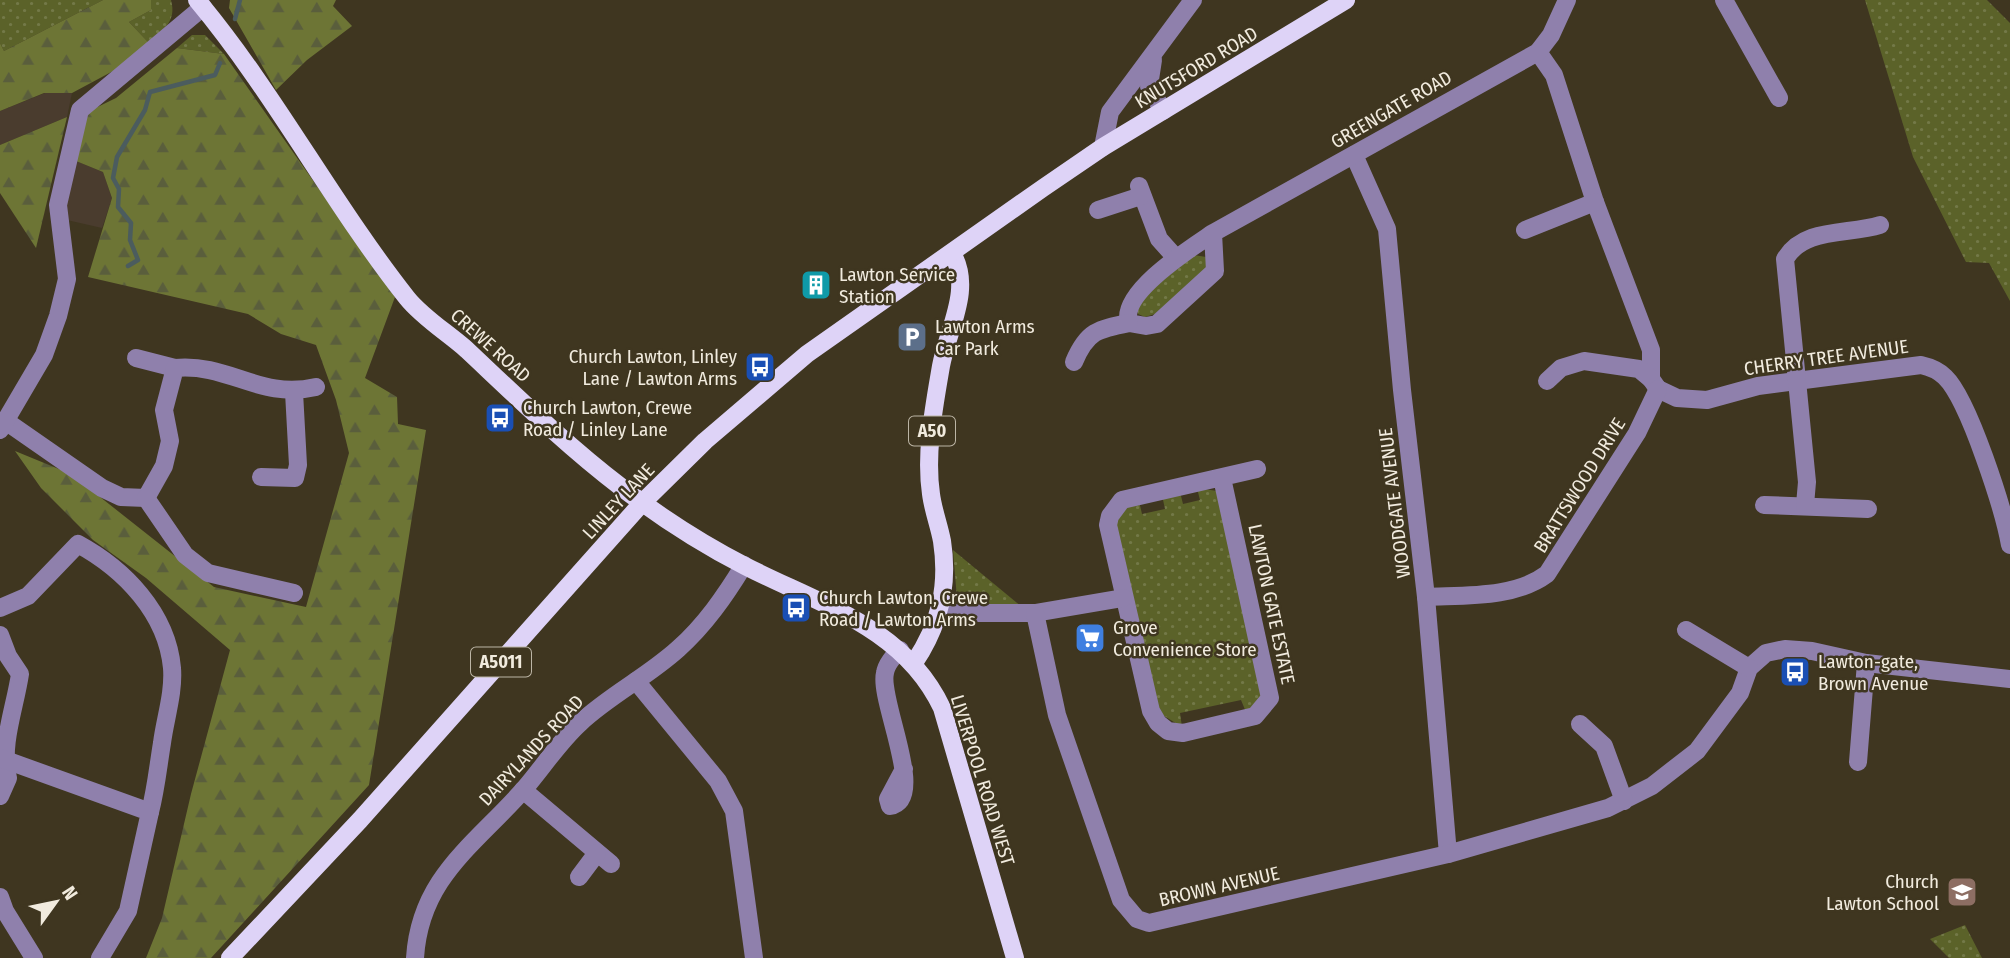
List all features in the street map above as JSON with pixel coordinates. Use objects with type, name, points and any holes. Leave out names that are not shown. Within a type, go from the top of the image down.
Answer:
[{"type":"main road","name":"KNUTSFORD ROAD","points":[[1103,147],[1346,0]]},
{"type":"main road","name":"CREWE ROAD","points":[[200,3],[342,212],[410,301],[592,465],[642,503],[744,565],[877,632],[914,663]]},
{"type":"main road","name":"LINLEY LANE","points":[[230,958],[360,820],[642,503],[705,441],[807,354],[1103,147]]},
{"type":"main road","name":"A50","points":[[914,663],[940,612],[944,585],[931,493],[930,459],[941,364],[961,282],[959,265],[952,253]]},
{"type":"main road","name":"LIVERPOOL ROAD WEST","points":[[914,663],[931,685],[942,708],[1015,958]]},
{"type":"street","points":[[1103,147],[1110,112],[1193,0]]},
{"type":"street","name":"GREENGATE ROAD","points":[[1129,323],[1127,317],[1133,299],[1176,258],[1213,233],[1433,108],[1538,52],[1551,35],[1567,0]]},
{"type":"street","points":[[1724,0],[1779,98]]},
{"type":"street","points":[[145,498],[121,497],[102,488],[4,426],[44,355],[67,279],[58,205],[80,110],[200,3]]},
{"type":"street","name":"BRATTSWOOD DRIVE","points":[[1426,597],[1527,587],[1547,574],[1637,433],[1654,384],[1651,351],[1595,202],[1554,75],[1538,52]]},
{"type":"street","points":[[1154,56],[1149,86],[1164,111]]},
{"type":"street","name":"WOODGATE AVENUE","points":[[1354,155],[1387,229],[1426,597],[1448,854]]},
{"type":"street","points":[[1098,210],[1140,191],[1159,239],[1176,258]]},
{"type":"street","points":[[1524,230],[1595,202]]},
{"type":"street","points":[[1805,505],[1807,482],[1785,259],[1791,249],[1812,237],[1880,225]]},
{"type":"street","points":[[1074,362],[1082,343],[1090,335],[1102,328],[1129,323],[1146,327],[1157,324],[1215,271],[1213,233]]},
{"type":"street","points":[[136,358],[175,368],[200,366],[257,387],[294,392],[316,387]]},
{"type":"street","points":[[1547,381],[1561,368],[1584,361],[1639,369],[1654,384]]},
{"type":"street","name":"CHERRY TREE AVENUE","points":[[1654,384],[1691,401],[1797,381],[1921,365],[1944,376],[1962,403],[2004,520],[2010,545]]},
{"type":"street","points":[[145,498],[164,466],[170,441],[164,410],[175,368]]},
{"type":"street","points":[[261,477],[295,478],[298,465],[294,392]]},
{"type":"street","name":"LAWTON GATE ESTATE","points":[[1222,478],[1270,698],[1264,709],[1255,716],[1183,733],[1168,731],[1158,723],[1151,711],[1108,525],[1115,507],[1122,500],[1256,469]]},
{"type":"street","points":[[145,498],[186,555],[208,573],[294,593]]},
{"type":"street","points":[[1764,505],[1868,509]]},
{"type":"street","points":[[0,608],[28,596],[71,539],[126,577],[148,604],[164,637],[172,668],[159,779],[128,911],[100,958]]},
{"type":"street","name":"DAIRYLANDS ROAD","points":[[415,958],[425,905],[442,875],[523,790],[578,725],[678,650],[706,620],[744,565]]},
{"type":"street","points":[[940,612],[1035,613],[1123,598]]},
{"type":"street","name":"BROWN AVENUE","points":[[1035,613],[1058,715],[1121,900],[1137,919],[1149,923],[1448,854],[1608,808],[1652,786],[1697,751],[1740,693],[1749,668]]},
{"type":"street","points":[[1686,630],[1749,668],[1766,653],[1785,649],[1812,650],[1866,663],[2010,679]]},
{"type":"street","points":[[0,635],[8,656],[20,674],[2,759],[8,778],[0,796]]},
{"type":"street","points":[[900,650],[885,672],[885,691],[904,769]]},
{"type":"street","points":[[1858,762],[1866,663]]},
{"type":"street","points":[[636,681],[718,781],[734,811],[754,958]]},
{"type":"street","points":[[1580,724],[1604,746],[1624,801]]},
{"type":"street","points":[[2,759],[150,812]]},
{"type":"street","points":[[523,790],[611,864]]},
{"type":"street","points":[[579,877],[597,853]]},
{"type":"street","points":[[0,897],[5,911],[34,958]]},
{"type":"shaded area","points":[[45,93],[72,93],[67,117],[0,145],[0,111]]},
{"type":"shaded area","points":[[76,161],[103,172],[112,198],[102,228],[67,220],[66,206]]},
{"type":"green space","points":[[0,0],[103,0],[4,51],[0,43]]},
{"type":"green space","points":[[103,0],[151,0],[151,10],[129,22],[148,42],[115,70],[72,93],[44,93],[0,111],[0,43],[4,51]]},
{"type":"green space","points":[[151,0],[171,0],[172,14],[167,25],[148,42],[129,22],[151,10]]},
{"type":"green space","points":[[230,0],[336,0],[333,6],[352,26],[307,60],[276,90],[229,8]]},
{"type":"green space","points":[[1865,0],[1987,0],[2010,23],[2010,301],[1989,263],[1966,262],[1913,157]]},
{"type":"green space","points":[[192,35],[205,35],[224,54],[177,48]]},
{"type":"green space","points":[[177,48],[224,54],[395,297],[365,378],[397,397],[398,424],[426,430],[369,785],[211,958],[146,958],[162,918],[191,794],[230,650],[146,578],[93,540],[41,488],[15,451],[71,474],[214,587],[306,607],[349,453],[336,400],[316,345],[281,334],[248,314],[88,277],[112,198],[103,172],[76,161],[81,115],[116,98]]},
{"type":"green space","points":[[67,117],[36,248],[0,193],[0,145]]},
{"type":"green space","points":[[1194,255],[1206,257],[1208,263],[1205,271],[1155,314],[1145,317],[1138,314],[1137,308],[1143,297]]},
{"type":"green space","points":[[1197,488],[1217,491],[1265,697],[1246,712],[1241,700],[1180,713],[1182,727],[1161,714],[1155,698],[1114,524],[1119,512],[1139,501],[1142,514],[1165,509],[1162,495],[1180,492],[1183,504],[1200,500]]},
{"type":"green space","points":[[953,550],[1022,607],[964,604],[957,599]]},
{"type":"green space","points":[[1965,925],[1982,958],[1949,958],[1930,939]]},
{"type":"waterway","points":[[235,19],[240,0]]},
{"type":"waterway","points":[[128,266],[138,260],[130,240],[131,223],[118,207],[119,189],[113,178],[117,157],[145,110],[150,92],[215,75],[220,63]]},
{"type":"place","name":"Lawton Service Station","points":[[816,285]]},
{"type":"place","name":"Lawton Arms Car Park","points":[[912,337]]},
{"type":"place","name":"Church Lawton, Linley Lane / Lawton Arms","points":[[760,367]]},
{"type":"place","name":"Church Lawton, Crewe Road / Linley Lane","points":[[500,418]]},
{"type":"place","name":"Church Lawton, Crewe Road / Lawton Arms","points":[[796,608]]},
{"type":"place","name":"Grove Convenience Store","points":[[1090,638]]},
{"type":"place","name":"Lawton-gate, Brown Avenue","points":[[1795,672]]},
{"type":"place","name":"Church Lawton School","points":[[1962,892]]}]
